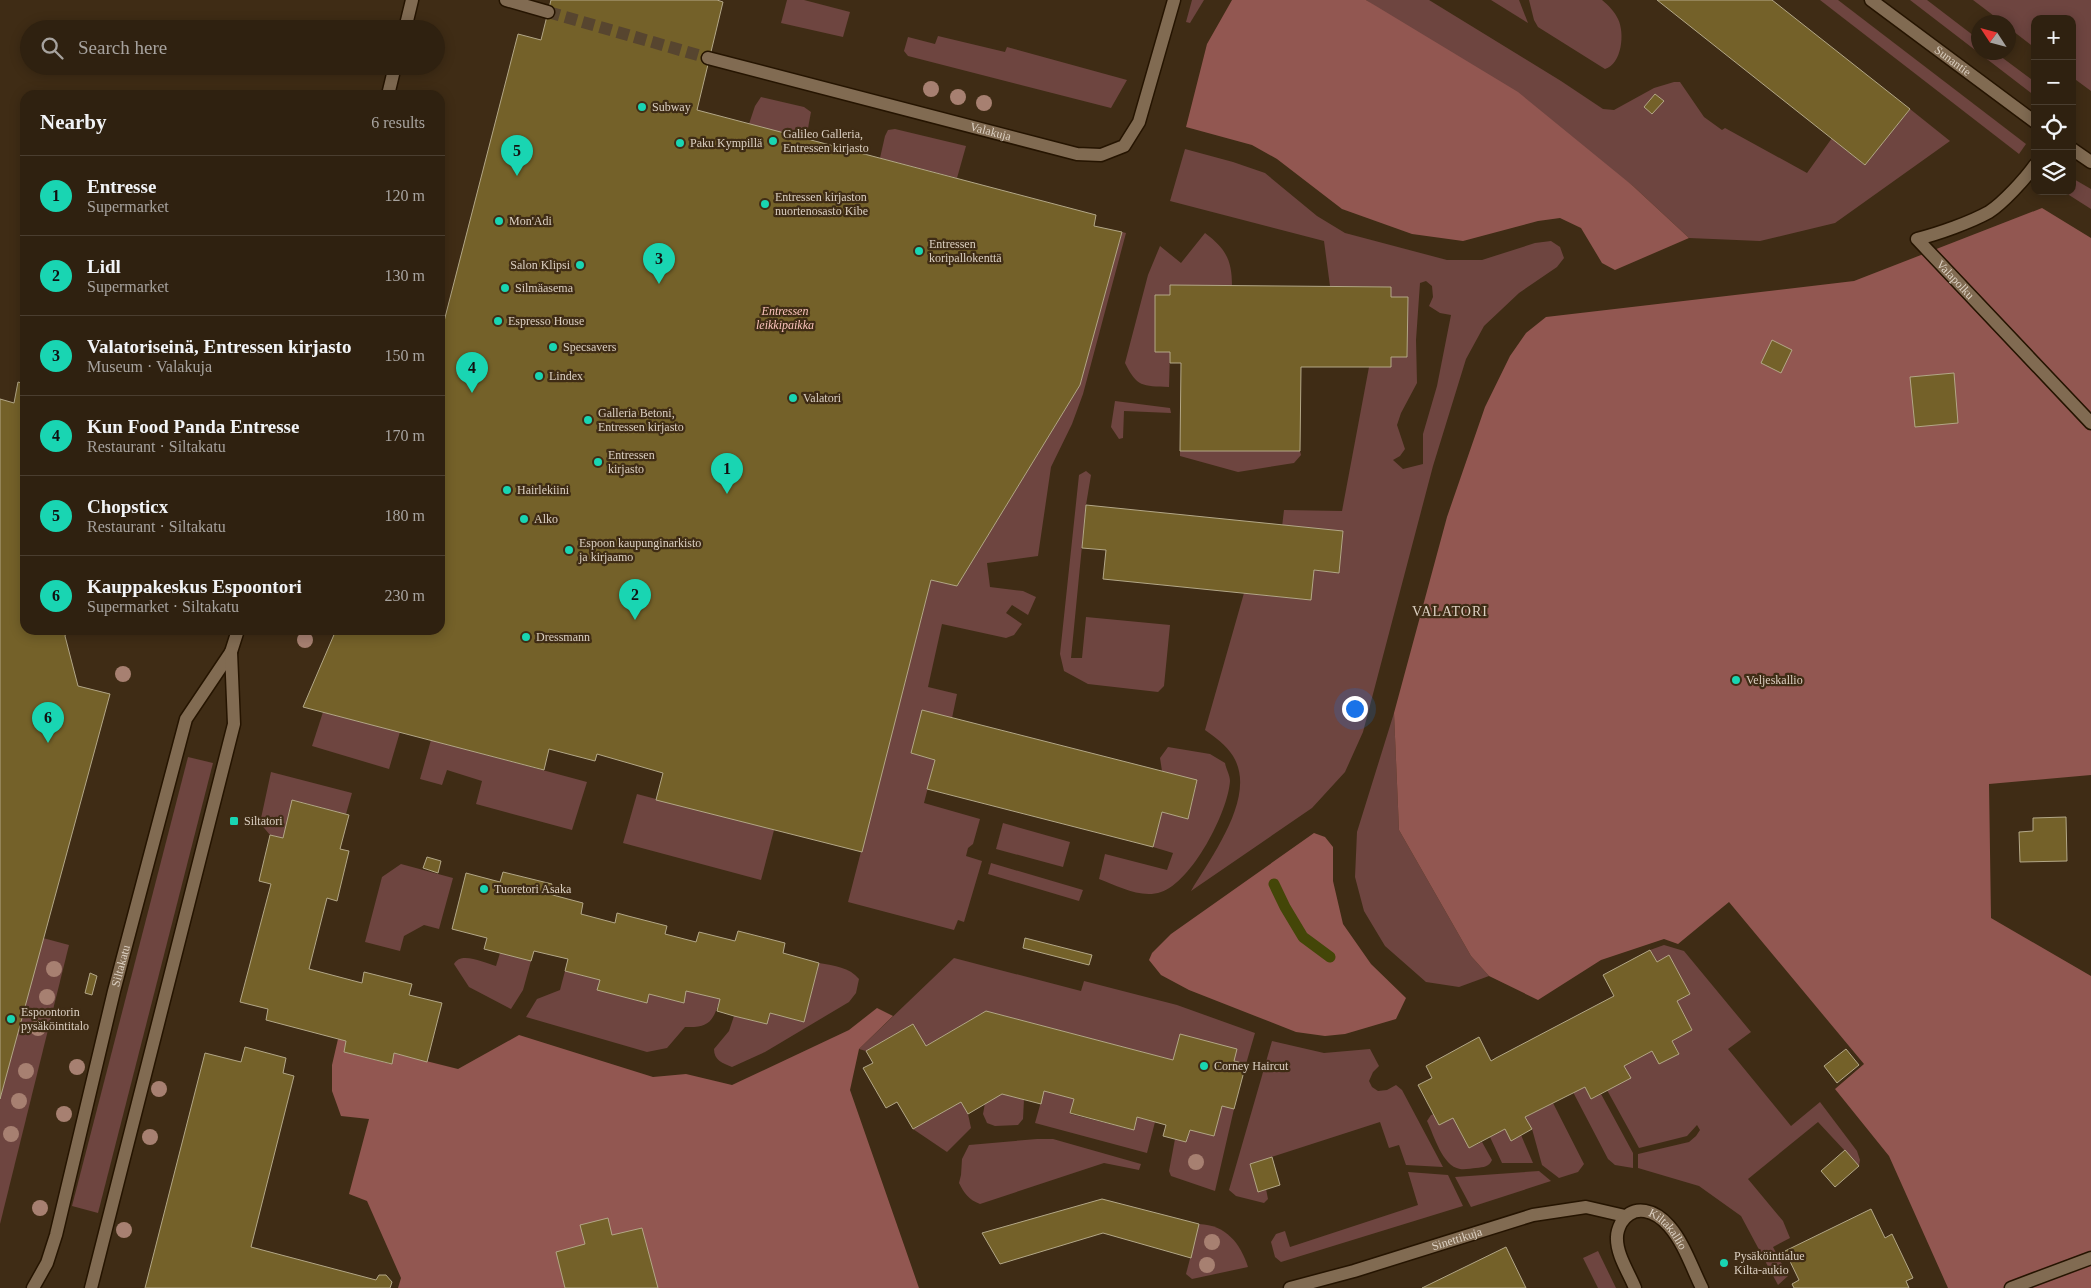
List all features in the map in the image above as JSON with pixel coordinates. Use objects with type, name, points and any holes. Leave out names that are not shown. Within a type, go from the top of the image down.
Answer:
[{"type":"street","points":[[407,20],[412,0]]},
{"type":"street","points":[[506,0],[548,12]]},
{"type":"street","name":"Valakuja","points":[[708,58],[1077,154],[1101,155],[1124,146],[1139,122],[1174,0]]},
{"type":"street","name":"Sunantie","points":[[1871,0],[2031,119]]},
{"type":"street","points":[[389,90],[393,75]]},
{"type":"street","points":[[2076,153],[2091,162]]},
{"type":"street","name":"Valapolku","points":[[2031,171],[2026,178],[1990,211],[1931,236],[1917,239],[2091,423]]},
{"type":"street","name":"Siltakatu","points":[[33,1288],[47,1263],[56,1235],[117,982],[186,719],[231,652],[236,635]]},
{"type":"street","name":"Siltakatu","points":[[91,1288],[234,724],[231,652]]},
{"type":"street","name":"Sinettikuja","points":[[1290,1288],[1354,1271],[1533,1216],[1586,1207],[1625,1216]]},
{"type":"street","name":"Kiltakallio","points":[[1635,1288],[1618,1246],[1616,1236],[1625,1216],[1632,1211],[1641,1209],[1651,1212],[1669,1226],[1676,1235],[1702,1288]]},
{"type":"street","points":[[2011,1288],[2091,1258]]},
{"type":"shaded area","points":[[787,0],[804,0],[850,12],[843,37],[781,23]]},
{"type":"shaded area","points":[[1192,0],[1204,0],[1190,23],[1186,22]]},
{"type":"shaded area","points":[[1232,0],[1366,0],[1518,92],[1633,186],[1689,238],[1615,270],[1602,263],[1581,228],[1560,218],[1538,221],[1463,241],[1412,234],[1342,209],[1277,159],[1252,145],[1186,127],[1207,44]]},
{"type":"shaded area","points":[[1366,0],[1429,0],[1603,109],[1614,110],[1654,88],[1680,82],[1704,117],[1722,130],[1725,128],[1807,173],[1832,138],[1865,165],[1910,109],[1950,141],[1835,223],[1760,241],[1689,238],[1633,186]]},
{"type":"shaded area","points":[[1491,0],[1519,0],[1528,23]]},
{"type":"shaded area","points":[[1529,0],[1602,0],[1615,14],[1620,25],[1621,40],[1615,61],[1605,69],[1538,27],[1534,20]]},
{"type":"shaded area","points":[[1820,0],[1838,0],[2026,144],[2019,154]]},
{"type":"shaded area","points":[[1910,0],[1927,0],[1971,34],[1971,47]]},
{"type":"shaded area","points":[[1973,0],[2091,0],[2091,91],[2076,80],[2076,15],[2031,15],[2031,45],[2016,33],[2016,15],[1993,15]]},
{"type":"shaded area","points":[[938,36],[1005,52],[1007,47],[1127,80],[1111,108],[908,56],[904,51],[908,37],[935,44]]},
{"type":"shaded area","points":[[1988,60],[2005,60],[2031,79],[2031,93]]},
{"type":"shaded area","points":[[761,97],[804,107],[811,112],[806,139],[749,124],[755,106]]},
{"type":"shaded area","points":[[895,129],[966,146],[957,178],[880,158],[888,130]]},
{"type":"shaded area","points":[[1185,149],[1265,173],[1317,216],[1345,233],[1447,260],[1482,260],[1535,243],[1551,241],[1560,247],[1564,258],[1557,267],[1519,293],[1484,326],[1466,359],[1433,466],[1363,732],[1345,772],[1312,808],[1191,891],[1229,826],[1240,789],[1239,772],[1233,756],[1224,745],[1205,730],[1244,593],[1310,600],[1314,570],[1339,573],[1343,531],[1282,527],[1284,510],[1342,511],[1369,367],[1391,367],[1391,357],[1407,357],[1408,297],[1391,297],[1391,287],[1330,286],[1324,241],[1170,201]],"holes":[[[1426,281],[1432,286],[1433,297],[1429,306],[1440,313],[1451,315],[1437,386],[1423,434],[1423,464],[1403,469],[1393,460],[1400,456],[1405,449],[1397,425],[1401,413],[1417,383],[1416,340],[1420,283]]]},
{"type":"shaded area","points":[[2076,180],[2091,189],[2091,209],[2069,195],[2076,195]]},
{"type":"shaded area","points":[[2042,208],[2091,238],[2091,775],[1989,784],[1991,918],[2091,976],[2091,1288],[1948,1288],[1889,1156],[1835,1089],[1864,1064],[1729,902],[1678,944],[1664,939],[1601,960],[1538,1000],[1489,976],[1471,956],[1399,830],[1394,713],[1447,517],[1485,407],[1510,356],[1526,333],[1546,317],[1854,281]]},
{"type":"shaded area","points":[[1122,232],[1126,233],[1083,394],[1072,424],[1051,467],[1038,556],[987,563],[990,587],[1023,591],[1036,597],[1028,615],[1012,605],[1006,613],[1022,624],[1014,635],[1006,638],[942,624],[928,687],[957,694],[952,718],[911,753],[935,760],[924,803],[980,819],[973,844],[968,848],[966,856],[982,861],[964,922],[958,920],[954,930],[848,902],[931,580],[957,586],[1080,385]]},
{"type":"shaded area","points":[[1205,233],[1223,250],[1231,269],[1232,286],[1170,295],[1155,295],[1155,351],[1170,352],[1169,387],[1141,384],[1133,377],[1125,363],[1148,275],[1160,246],[1181,263]]},
{"type":"shaded area","points":[[1115,401],[1170,408],[1171,413],[1124,411],[1123,438],[1119,439],[1111,427]]},
{"type":"shaded area","points":[[1180,451],[1300,451],[1301,455],[1294,463],[1238,472],[1180,456]]},
{"type":"shaded area","points":[[1086,471],[1091,475],[1086,505],[1071,658],[1082,658],[1086,617],[1170,625],[1164,686],[1158,692],[1088,684],[1064,671],[1060,654],[1079,475]]},
{"type":"shaded area","points":[[323,712],[400,732],[389,769],[312,746]]},
{"type":"shaded area","points":[[1394,713],[1399,830],[1471,956],[1489,976],[1459,987],[1426,982],[1385,946],[1364,911],[1355,877],[1357,832]]},
{"type":"shaded area","points":[[431,740],[587,782],[572,830],[476,804],[482,781],[447,770],[442,785],[420,779]]},
{"type":"shaded area","points":[[1168,747],[1210,754],[1225,763],[1230,781],[1228,794],[1223,810],[1206,844],[1185,875],[1173,886],[1161,892],[1153,894],[1138,893],[1099,879],[1105,854],[1167,870],[1173,853],[1153,847],[1162,812],[1188,819],[1197,781],[1162,771],[1160,758]]},
{"type":"shaded area","points":[[188,757],[213,763],[98,1213],[72,1206]]},
{"type":"shaded area","points":[[271,772],[352,793],[346,814],[293,800],[283,838],[270,835],[260,823]]},
{"type":"shaded area","points":[[637,794],[774,830],[761,880],[623,843]]},
{"type":"shaded area","points":[[1003,823],[1070,842],[1063,867],[996,849]]},
{"type":"shaded area","points":[[1314,833],[1325,837],[1333,847],[1333,881],[1343,924],[1371,964],[1406,998],[1396,1019],[1345,1034],[1325,1036],[1296,1032],[1189,990],[1161,975],[1149,960],[1152,953],[1171,934]]},
{"type":"shaded area","points":[[991,863],[1083,890],[1079,901],[988,874]]},
{"type":"shaded area","points":[[401,864],[453,878],[439,929],[424,925],[404,936],[400,951],[365,942],[382,877]]},
{"type":"shaded area","points":[[43,938],[69,945],[0,1224],[0,1099]]},
{"type":"shaded area","points":[[1664,945],[1684,951],[1751,1032],[1728,1049],[1791,1126],[1820,1102],[1857,1151],[1860,1160],[1859,1166],[1818,1122],[1748,1179],[1783,1221],[1790,1238],[1773,1247],[1788,1276],[1778,1285],[1741,1216],[1699,1186],[1638,1168],[1638,1154],[1689,1142],[1700,1130],[1697,1125],[1687,1136],[1639,1148],[1607,1090],[1630,1078],[1624,1066],[1652,1051],[1679,1053],[1672,1041],[1692,1030],[1677,1001],[1690,994],[1669,956],[1657,962],[1650,950]]},
{"type":"shaded area","points":[[500,953],[531,961],[523,990],[511,1009],[469,987],[454,964],[457,960],[467,958],[496,966]]},
{"type":"shaded area","points":[[954,958],[1081,991],[1084,981],[1177,1005],[1255,1033],[1246,1064],[1234,1061],[1180,1034],[1173,1060],[986,1011],[926,1046],[913,1024],[866,1051],[859,1049]]},
{"type":"shaded area","points":[[819,963],[846,969],[859,979],[856,993],[849,1002],[765,1052],[732,1067],[715,1056],[714,1049],[729,1031],[734,1016],[767,1024],[770,1013],[804,1022]]},
{"type":"shaded area","points":[[565,971],[600,980],[598,990],[646,1003],[649,994],[684,1003],[686,991],[720,999],[715,1013],[705,1025],[685,1027],[667,1048],[647,1052],[526,1017],[537,999],[560,990]]},
{"type":"shaded area","points":[[877,1008],[893,1016],[859,1049],[850,1090],[919,1288],[398,1288],[401,1278],[367,1201],[349,1194],[369,1119],[341,1116],[332,1091],[332,1065],[338,1039],[346,1041],[344,1052],[391,1064],[394,1053],[458,1069],[519,1035],[653,1077],[686,1074],[732,1085],[849,1030]]},
{"type":"shaded area","points":[[1272,1041],[1324,1053],[1370,1049],[1379,1066],[1373,1072],[1369,1081],[1372,1087],[1378,1091],[1387,1090],[1396,1085],[1402,1090],[1443,1167],[1406,1165],[1399,1145],[1389,1148],[1380,1122],[1250,1164],[1258,1191],[1266,1189],[1268,1199],[1264,1203],[1236,1196],[1229,1190]]},
{"type":"shaded area","points":[[1585,1087],[1591,1099],[1601,1094],[1633,1153],[1633,1168],[1615,1165],[1608,1159],[1573,1092]]},
{"type":"shaded area","points":[[1044,1091],[1074,1099],[1070,1114],[1134,1130],[1137,1117],[1155,1122],[1147,1153],[1035,1123]]},
{"type":"shaded area","points":[[1002,1094],[1024,1099],[1023,1119],[1018,1125],[995,1126],[987,1123],[983,1114],[985,1103]]},
{"type":"shaded area","points":[[961,1102],[968,1114],[971,1128],[947,1152],[913,1129]]},
{"type":"shaded area","points":[[1553,1103],[1584,1164],[1578,1172],[1559,1178],[1542,1165],[1532,1129],[1525,1117]]},
{"type":"shaded area","points":[[1222,1106],[1234,1109],[1215,1191],[1171,1176],[1169,1171],[1175,1139],[1186,1142],[1190,1130],[1214,1136]]},
{"type":"shaded area","points":[[1434,1114],[1453,1118],[1469,1148],[1482,1142],[1492,1160],[1489,1164],[1484,1167],[1462,1169],[1454,1167],[1448,1162],[1439,1149],[1427,1121]]},
{"type":"shaded area","points":[[1505,1129],[1511,1140],[1521,1135],[1533,1163],[1502,1163],[1490,1137]]},
{"type":"shaded area","points":[[1053,1139],[1141,1164],[1139,1170],[1104,1163],[980,1204],[965,1193],[959,1183],[962,1159],[969,1145]]},
{"type":"shaded area","points":[[1539,1171],[1551,1181],[1471,1207],[1455,1177]]},
{"type":"shaded area","points":[[1408,1172],[1448,1175],[1463,1206],[1281,1262],[1275,1257],[1271,1242],[1276,1234],[1285,1231],[1290,1247],[1418,1205]]},
{"type":"shaded area","points":[[1199,1224],[1217,1228],[1231,1237],[1241,1250],[1248,1267],[1192,1279],[1186,1274]]},
{"type":"shaded area","points":[[1598,1251],[1616,1288],[1598,1288],[1583,1258]]},
{"type":"building","points":[[551,0],[717,0],[723,2],[697,110],[1096,215],[1094,226],[1122,232],[1080,385],[957,586],[931,580],[862,852],[656,800],[663,773],[597,754],[595,761],[549,749],[544,770],[303,707],[334,635],[445,635],[445,318],[518,34],[541,40]]},
{"type":"building","points":[[1657,0],[1772,0],[1910,109],[1865,165]]},
{"type":"building","points":[[1655,94],[1664,101],[1652,114],[1644,107]]},
{"type":"building","points":[[1170,285],[1391,287],[1391,297],[1408,297],[1407,357],[1391,357],[1391,367],[1301,367],[1300,451],[1180,451],[1181,363],[1170,363],[1170,352],[1155,352],[1155,295],[1170,295]]},
{"type":"building","points":[[1772,340],[1792,350],[1781,373],[1761,363]]},
{"type":"building","points":[[1954,373],[1958,423],[1915,427],[1910,377]]},
{"type":"building","points":[[18,382],[20,383],[20,635],[65,635],[78,686],[110,694],[0,1099],[0,399],[14,403]]},
{"type":"building","points":[[1086,505],[1343,531],[1339,573],[1314,570],[1311,600],[1103,579],[1106,550],[1082,548]]},
{"type":"building","points":[[922,710],[1197,780],[1188,819],[1162,812],[1153,847],[927,789],[935,760],[911,753]]},
{"type":"building","points":[[292,800],[349,815],[340,849],[349,851],[337,901],[327,898],[309,969],[362,983],[364,972],[412,984],[409,995],[442,1003],[427,1062],[394,1053],[392,1064],[344,1052],[346,1041],[266,1020],[268,1009],[240,1002],[271,884],[259,881],[270,835],[283,838]]},
{"type":"building","points":[[2066,817],[2067,861],[2020,862],[2019,832],[2033,831],[2033,818]]},
{"type":"building","points":[[427,857],[441,861],[438,873],[423,868]]},
{"type":"building","points":[[503,872],[552,884],[549,894],[583,903],[581,914],[615,923],[617,913],[667,926],[665,934],[696,942],[699,932],[735,941],[738,931],[785,943],[783,953],[819,963],[804,1022],[770,1013],[767,1024],[734,1016],[717,1011],[720,999],[686,991],[684,1003],[649,994],[647,1003],[597,990],[600,980],[565,971],[568,959],[534,951],[531,961],[484,949],[487,938],[452,929],[466,873],[500,882]]},
{"type":"building","points":[[1025,938],[1092,955],[1089,965],[1023,948]]},
{"type":"building","points":[[1650,950],[1657,962],[1669,955],[1690,994],[1677,1001],[1692,1030],[1672,1041],[1679,1054],[1659,1064],[1652,1051],[1624,1066],[1631,1078],[1591,1099],[1585,1087],[1525,1117],[1532,1129],[1511,1141],[1505,1129],[1469,1148],[1453,1118],[1439,1125],[1418,1085],[1432,1078],[1426,1066],[1479,1037],[1491,1061],[1614,996],[1603,975]]},
{"type":"building","points":[[90,973],[97,976],[92,995],[85,993]]},
{"type":"building","points":[[986,1011],[1173,1060],[1180,1034],[1237,1049],[1234,1061],[1246,1064],[1234,1109],[1222,1106],[1214,1136],[1190,1130],[1186,1142],[1163,1136],[1166,1125],[1137,1117],[1134,1130],[1070,1113],[1074,1099],[1044,1091],[1041,1104],[1002,1094],[968,1114],[961,1102],[913,1129],[897,1102],[886,1108],[863,1068],[873,1063],[866,1051],[913,1024],[926,1046]]},
{"type":"building","points":[[245,1047],[286,1058],[283,1073],[294,1076],[251,1247],[376,1280],[379,1275],[386,1275],[392,1282],[390,1288],[145,1288],[205,1053],[241,1062]]},
{"type":"building","points":[[1846,1049],[1859,1065],[1837,1083],[1824,1066]]},
{"type":"building","points":[[1845,1150],[1859,1166],[1835,1187],[1821,1171]]},
{"type":"building","points":[[1272,1157],[1280,1185],[1258,1192],[1250,1164]]},
{"type":"building","points":[[1102,1199],[1199,1224],[1191,1258],[1103,1233],[1000,1264],[982,1233]]},
{"type":"building","points":[[1871,1209],[1885,1238],[1892,1234],[1913,1278],[1906,1281],[1909,1288],[1794,1288],[1792,1284],[1799,1280],[1785,1251]]},
{"type":"building","points":[[608,1218],[612,1235],[642,1228],[658,1288],[565,1288],[556,1252],[585,1244],[580,1225]]},
{"type":"building","points":[[1506,1247],[1526,1288],[1422,1288]]},
{"type":"waterway","points":[[1274,884],[1303,937],[1330,957]]},
{"type":"tunnel","points":[[548,12],[708,58]]},
{"type":"place","name":"Subway","points":[[642,107]]},
{"type":"place","name":"Galileo Galleria, Entressen kirjasto","points":[[773,141]]},
{"type":"place","name":"Paku Kympillä","points":[[680,143]]},
{"type":"place","name":"Chopsticx","points":[[517,176]]},
{"type":"place","name":"Entressen kirjaston nuortenosasto Kibe","points":[[765,204]]},
{"type":"place","name":"Mon'Adi","points":[[499,221]]},
{"type":"place","name":"Entressen koripallokenttä","points":[[919,251]]},
{"type":"place","name":"Salon Klipsi","points":[[580,265]]},
{"type":"place","name":"Valatoriseinä, Entressen kirjasto","points":[[659,284]]},
{"type":"place","name":"Silmäasema","points":[[505,288]]},
{"type":"place","name":"Espresso House","points":[[498,321]]},
{"type":"place","name":"Specsavers","points":[[553,347]]},
{"type":"place","name":"Lindex","points":[[539,376]]},
{"type":"place","name":"Kun Food Panda Entresse","points":[[472,393]]},
{"type":"place","name":"Valatori","points":[[793,398]]},
{"type":"place","name":"Galleria Betoni, Entressen kirjasto","points":[[588,420]]},
{"type":"place","name":"Entressen kirjasto","points":[[598,462]]},
{"type":"place","name":"Hairlekiini","points":[[507,490]]},
{"type":"place","name":"Entresse","points":[[727,494]]},
{"type":"place","name":"Alko","points":[[524,519]]},
{"type":"place","name":"Espoon kaupunginarkisto ja kirjaamo","points":[[569,550]]},
{"type":"place","name":"Lidl","points":[[635,620]]},
{"type":"place","name":"Dressmann","points":[[526,637]]},
{"type":"place","name":"Veljeskallio","points":[[1736,680]]},
{"type":"place","name":"Kauppakeskus Espoontori","points":[[48,743]]},
{"type":"place","name":"Siltatori","points":[[234,821]]},
{"type":"place","name":"Tuoretori Asaka","points":[[484,889]]},
{"type":"place","name":"Espoontorin pysäköintitalo","points":[[11,1019]]},
{"type":"place","name":"Corney Haircut","points":[[1204,1066]]},
{"type":"place","name":"Pysäköintialue Kilta-aukio","points":[[1724,1263]]},
{"type":"district","name":"VALATORI","points":[[1450,611]]},
{"type":"park label","name":"Entressen leikkipaikka","points":[[785,318]]}]
